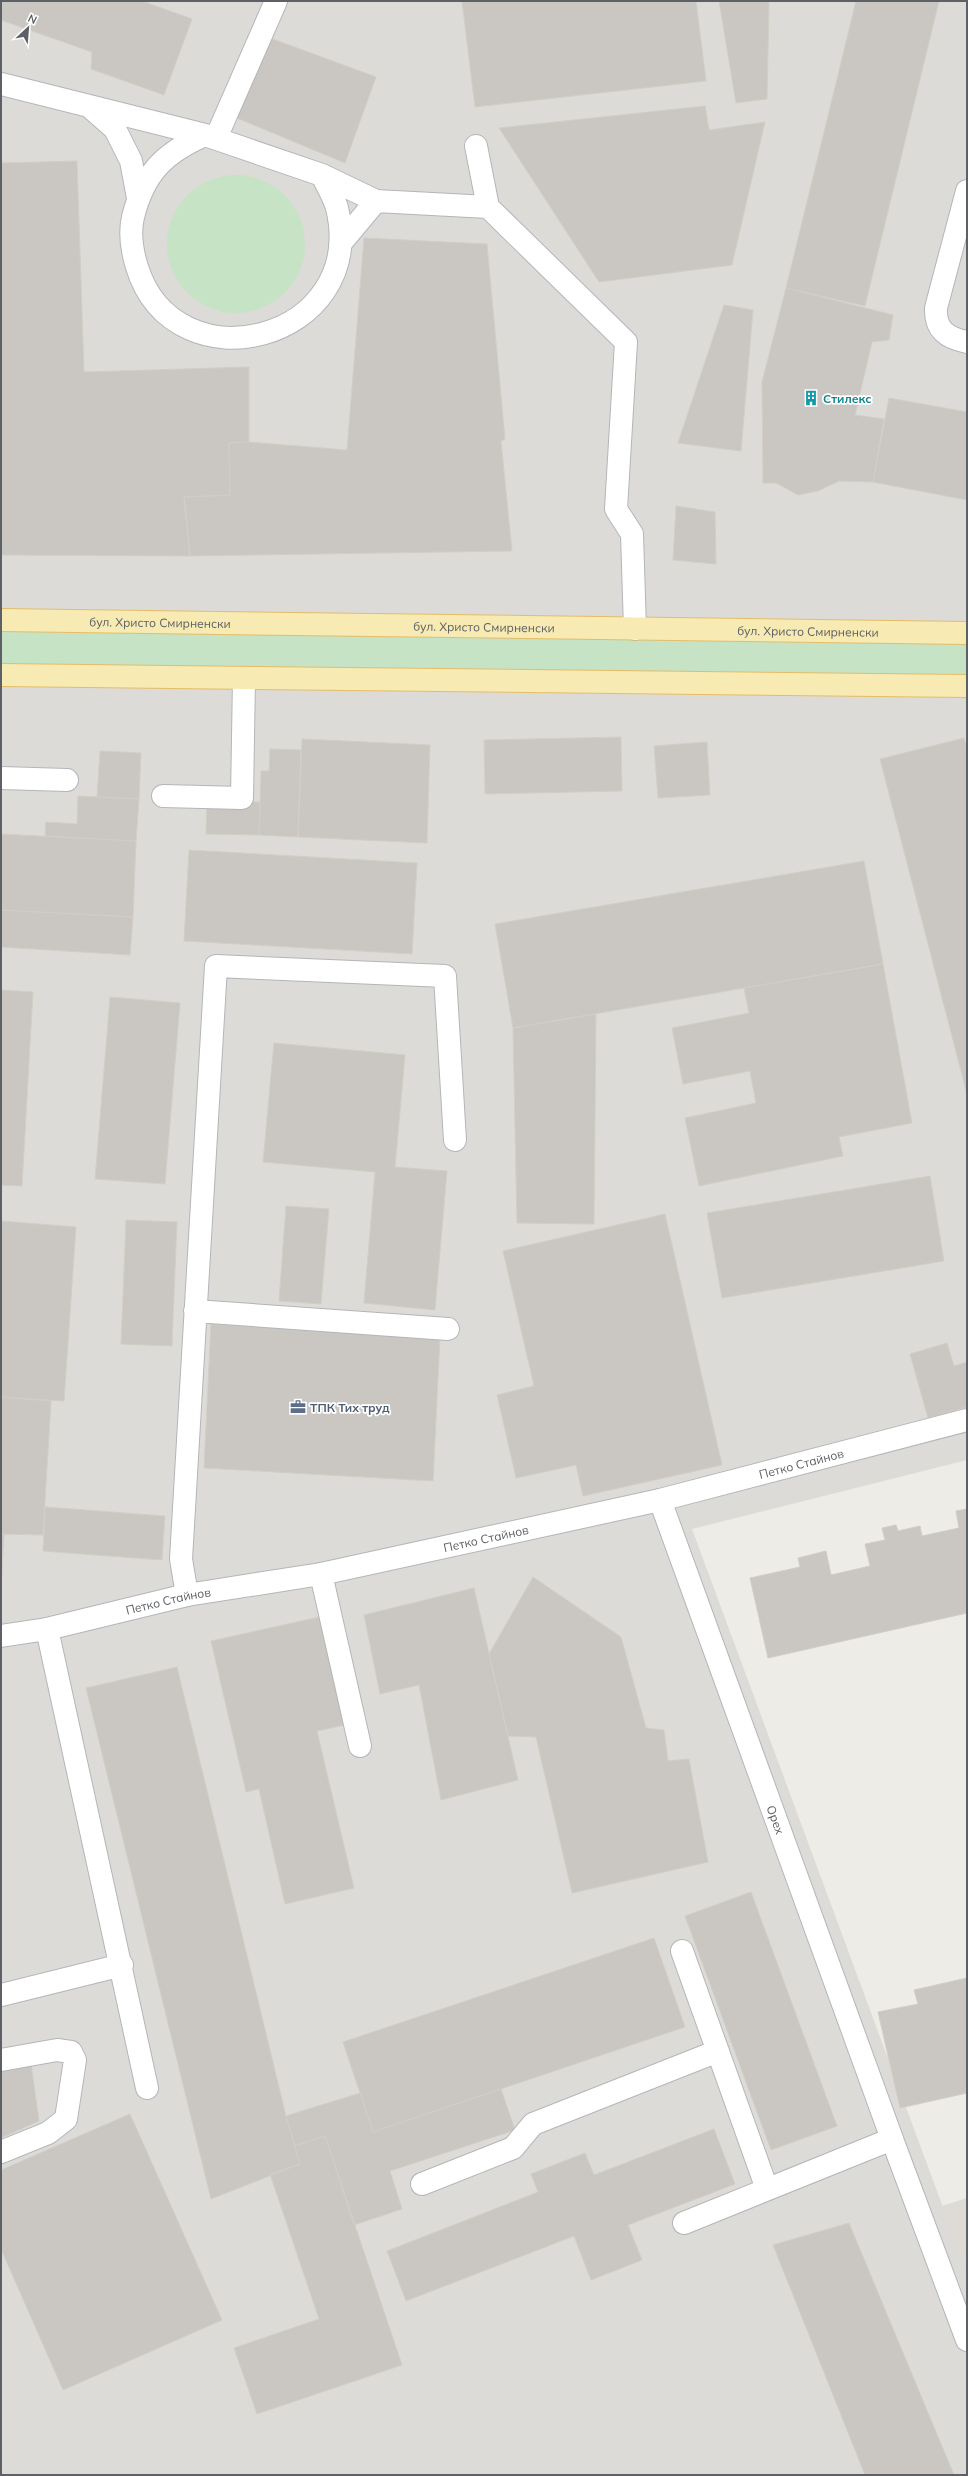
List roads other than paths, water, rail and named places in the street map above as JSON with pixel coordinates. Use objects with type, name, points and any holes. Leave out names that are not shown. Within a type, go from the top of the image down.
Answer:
[{"type":"main road","name":"бул. Христо Смирненски","points":[[1,620],[967,633]]},
{"type":"main road","points":[[1,675],[967,686]]},
{"type":"street","points":[[276,1],[211,136],[182,145],[163,159],[148,177],[138,198],[131,224],[132,252],[140,278],[154,301],[170,316],[188,328],[220,338],[252,338],[282,328],[309,310],[324,291],[335,268],[340,244],[337,208],[322,175]]},
{"type":"street","points":[[1,84],[88,104],[211,136],[322,175],[376,201],[488,206]]},
{"type":"street","points":[[88,104],[115,129],[131,161],[138,198]]},
{"type":"street","points":[[476,146],[488,206],[626,342],[616,509],[632,534],[635,629]]},
{"type":"street","points":[[967,191],[936,308],[936,317],[943,332],[950,338],[967,342]]},
{"type":"street","points":[[340,244],[376,201]]},
{"type":"street","points":[[163,796],[242,798],[244,678]]},
{"type":"street","points":[[1,778],[67,780]]},
{"type":"street","points":[[188,1595],[181,1559],[216,966],[445,976],[455,1140]]},
{"type":"street","points":[[196,1311],[448,1329]]},
{"type":"street","name":"Петко Стайнов","points":[[1,1636],[48,1629],[188,1595],[321,1574],[660,1500],[967,1420]]},
{"type":"street","name":"Орех","points":[[660,1500],[892,2139],[967,2340]]},
{"type":"street","points":[[321,1574],[360,1746]]},
{"type":"street","points":[[48,1629],[122,1965],[147,2088]]},
{"type":"street","points":[[682,1951],[767,2190]]},
{"type":"street","points":[[1,1995],[122,1965]]},
{"type":"street","points":[[1,2060],[57,2050],[71,2052],[75,2060],[66,2119],[48,2133],[1,2152]]},
{"type":"street","points":[[422,2184],[513,2148],[533,2124],[718,2051]]},
{"type":"street","points":[[684,2223],[892,2139]]},
{"type":"place","name":"Стилекс","points":[[811,398]]},
{"type":"place","name":"ТПК Тих труд","points":[[298,1407]]}]
